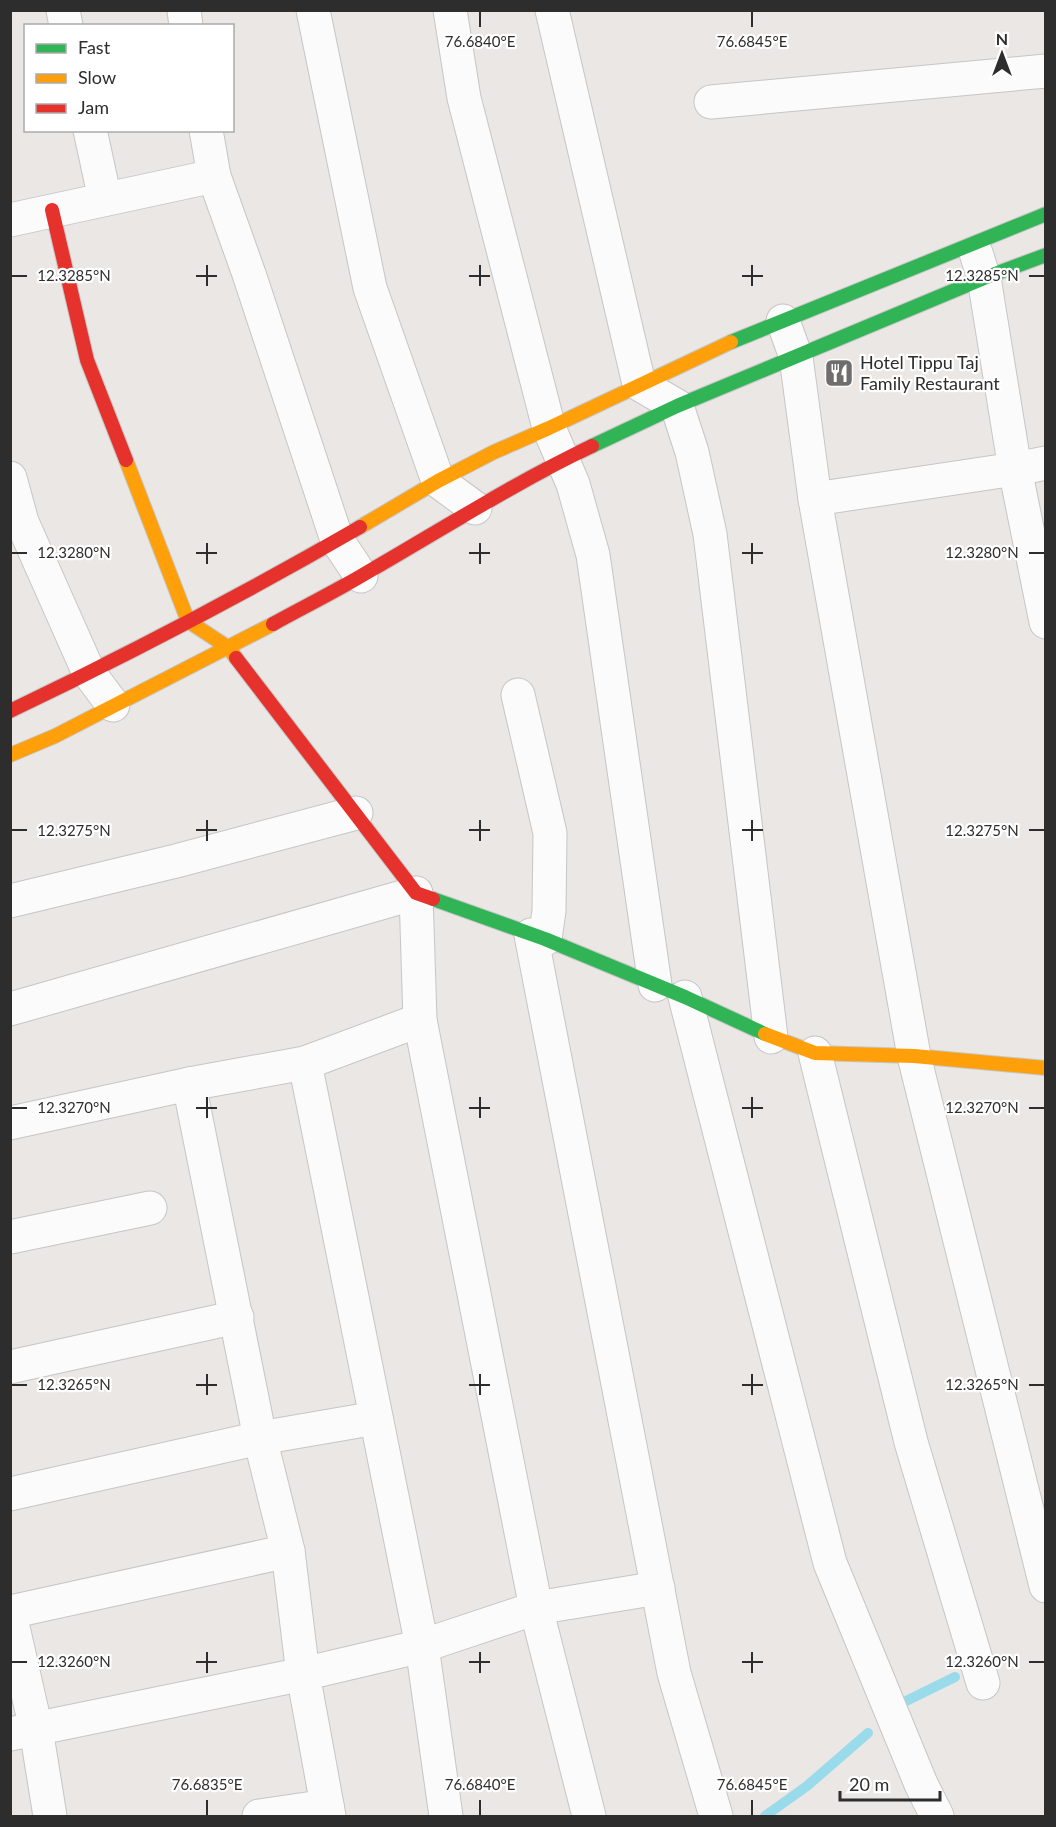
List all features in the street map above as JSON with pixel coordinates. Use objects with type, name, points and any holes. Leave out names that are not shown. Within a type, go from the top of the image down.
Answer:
[{"type":"main road","points":[[52,210],[87,360],[188,621],[229,648],[416,893],[538,937],[685,997],[771,1037],[815,1053],[914,1056],[1046,1068]]},
{"type":"main road","points":[[10,711],[188,621],[494,452],[715,349],[1046,214]]},
{"type":"main road","points":[[10,755],[55,736],[229,648],[361,576],[475,508],[564,460],[677,406],[984,278],[1046,255]]},
{"type":"street","points":[[313,10],[370,288],[438,481],[475,508]]},
{"type":"street","points":[[450,10],[464,98],[549,428],[573,484],[593,555],[655,985]]},
{"type":"street","points":[[552,10],[639,384],[677,406],[692,452],[710,534],[771,1037]]},
{"type":"street","points":[[711,102],[1046,71]]},
{"type":"street","points":[[90,132],[105,199]]},
{"type":"street","points":[[206,132],[214,176],[253,285],[337,540],[361,576]]},
{"type":"street","points":[[10,220],[214,176]]},
{"type":"street","points":[[972,244],[984,278],[1030,466],[1046,622]]},
{"type":"street","points":[[783,321],[796,357],[815,499],[914,1056],[1046,1586]]},
{"type":"street","points":[[815,499],[1030,466]]},
{"type":"street","points":[[10,478],[22,522],[89,673],[113,705]]},
{"type":"street","points":[[518,695],[550,833],[549,911],[538,937],[674,1673],[716,1816]]},
{"type":"street","points":[[10,901],[176,861],[356,813]]},
{"type":"street","points":[[10,1009],[416,893],[420,1020],[536,1608],[589,1816]]},
{"type":"street","points":[[685,997],[830,1563],[921,1784],[937,1816]]},
{"type":"street","points":[[10,1123],[189,1084],[305,1063],[420,1020]]},
{"type":"street","points":[[815,1053],[911,1442],[983,1683]]},
{"type":"street","points":[[305,1063],[422,1646],[446,1816]]},
{"type":"street","points":[[189,1084],[260,1438],[288,1551],[303,1674],[328,1811],[259,1816]]},
{"type":"street","points":[[10,1237],[150,1208]]},
{"type":"street","points":[[10,1367],[237,1317]]},
{"type":"street","points":[[10,1494],[260,1438],[376,1418]]},
{"type":"street","points":[[50,1816],[23,1732],[10,1613],[288,1551]]},
{"type":"street","points":[[23,1732],[303,1674],[422,1646],[536,1608],[658,1588]]},
{"type":"waterway","points":[[902,1703],[955,1677]]},
{"type":"waterway","points":[[765,1816],[807,1786],[868,1733]]},
{"type":"traffic: fast","points":[[731,342],[1046,214]]},
{"type":"traffic: fast","points":[[592,446],[677,406],[984,278],[1046,255]]},
{"type":"traffic: fast","points":[[433,899],[545,939],[685,997],[765,1034]]},
{"type":"traffic: slow","points":[[360,527],[438,481],[494,452],[731,342]]},
{"type":"traffic: slow","points":[[126,460],[188,621],[229,648],[236,658]]},
{"type":"traffic: slow","points":[[10,755],[55,736],[273,624]]},
{"type":"traffic: slow","points":[[765,1034],[815,1053],[914,1056],[1046,1068]]},
{"type":"traffic: jam","points":[[52,210],[87,360],[126,460]]},
{"type":"traffic: jam","points":[[273,624],[504,492],[592,446]]},
{"type":"traffic: jam","points":[[10,711],[187,622],[360,527]]},
{"type":"traffic: jam","points":[[236,658],[416,893],[433,899]]},
{"type":"place","name":"Hotel Tippu Taj Family Restaurant","points":[[839,373]]}]
